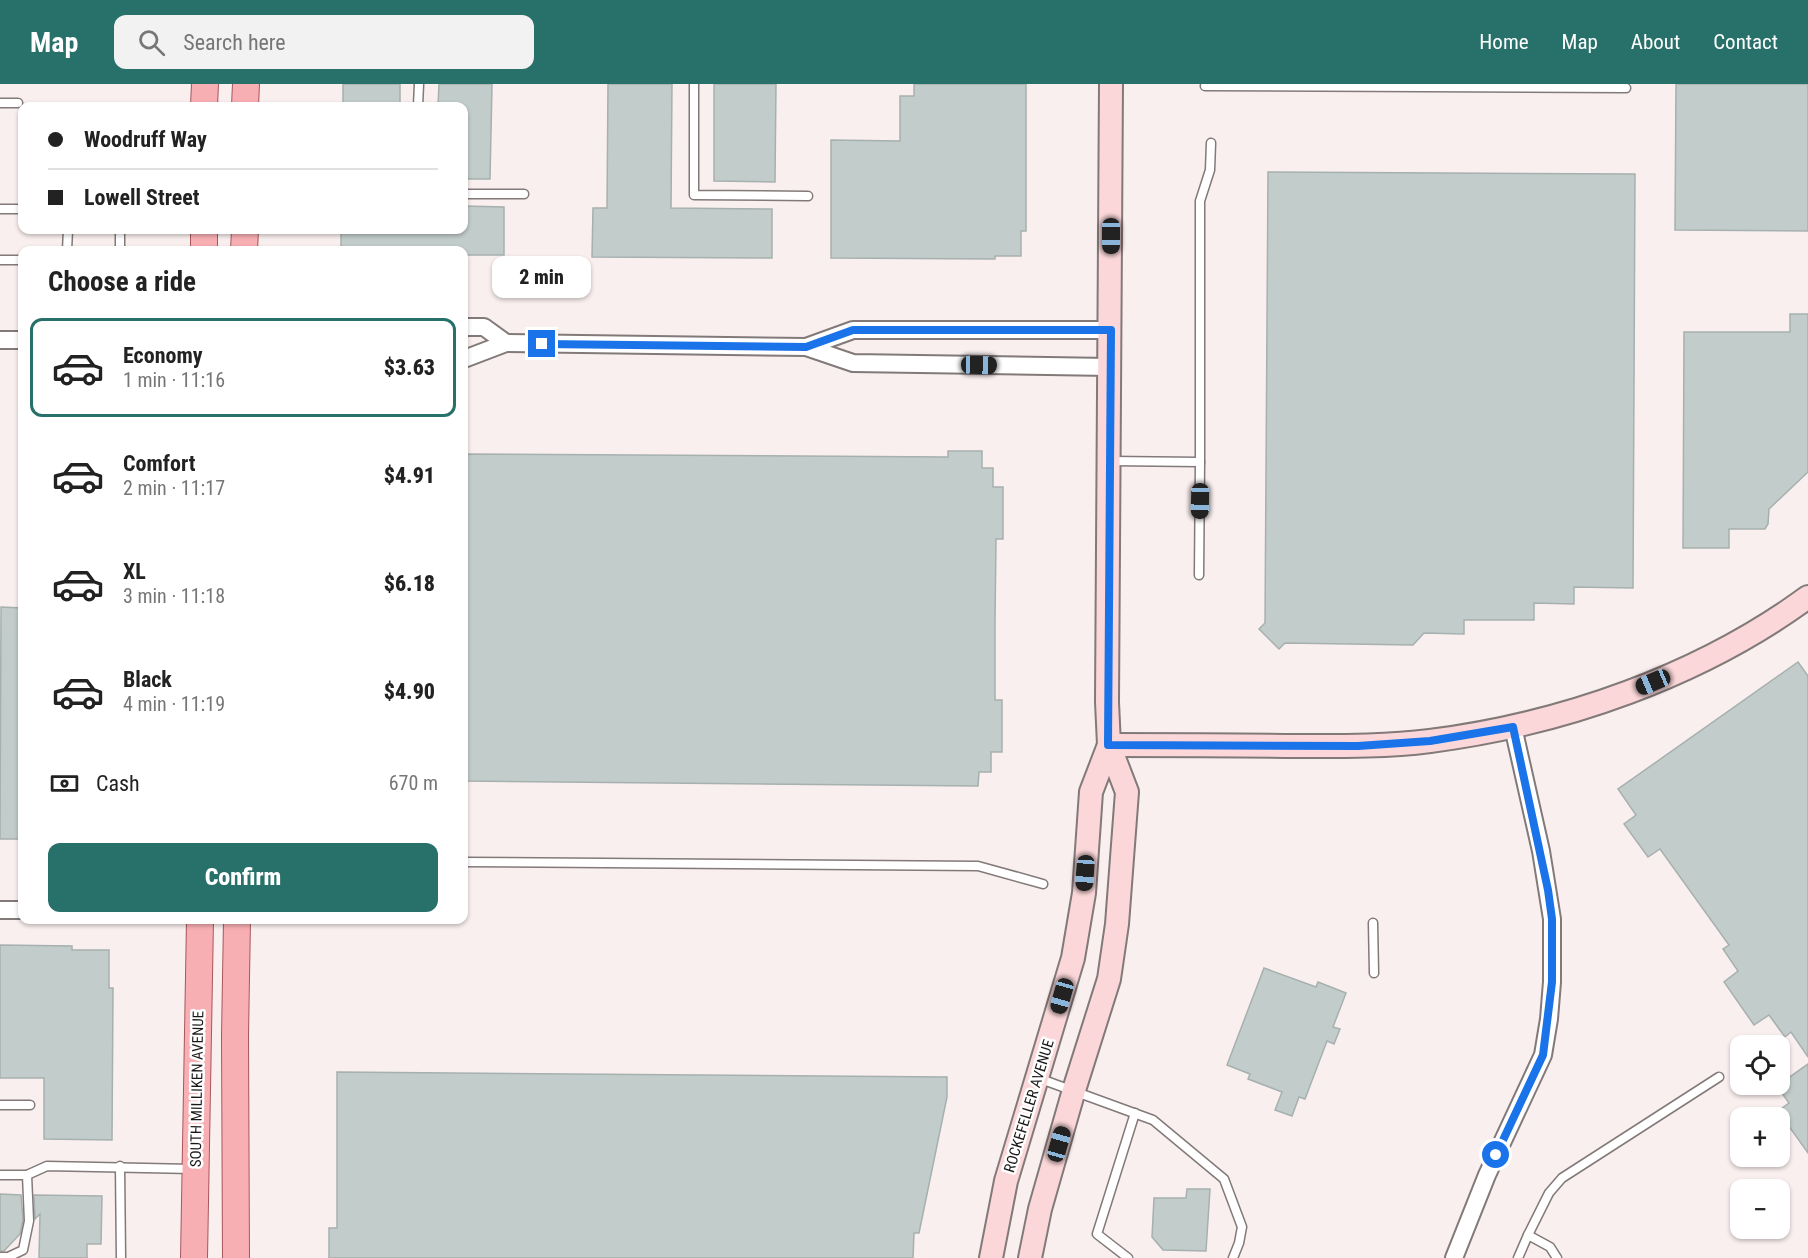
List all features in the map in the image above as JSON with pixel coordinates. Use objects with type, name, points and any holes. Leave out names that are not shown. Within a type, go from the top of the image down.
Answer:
[{"type":"main road","points":[[204,102],[205,84]]},
{"type":"main road","points":[[245,102],[246,84]]},
{"type":"main road","name":"SOUTH MILLIKEN AVENUE","points":[[194,1258],[200,924]]},
{"type":"main road","points":[[236,1258],[237,924]]},
{"type":"street","name":"ROCKEFELLER AVENUE","points":[[991,1258],[1006,1182],[1072,958],[1084,893],[1091,792],[1108,745],[1111,84]]},
{"type":"street","points":[[468,327],[484,327],[506,343]]},
{"type":"street","points":[[806,347],[853,330],[1111,330]]},
{"type":"street","points":[[0,340],[18,340]]},
{"type":"street","points":[[468,357],[506,343],[806,347],[853,363],[1110,367]]},
{"type":"street","points":[[1108,745],[1358,746],[1430,741],[1513,727],[1624,694],[1688,667],[1740,640],[1808,597]]},
{"type":"street","points":[[1454,1258],[1487,1175],[1543,1055],[1550,1008],[1552,919],[1541,851],[1513,727]]},
{"type":"street","name":"ROCKEFELLER AVENUE","points":[[1030,1258],[1040,1209],[1108,979],[1117,924],[1127,792],[1108,745]]},
{"type":"street","points":[[0,910],[18,910]]},
{"type":"lane","points":[[418,102],[419,84]]},
{"type":"lane","points":[[694,84],[694,195],[808,196]]},
{"type":"lane","points":[[1206,86],[1626,88]]},
{"type":"lane","points":[[0,103],[18,103]]},
{"type":"lane","points":[[1199,575],[1200,201],[1210,170],[1211,143]]},
{"type":"lane","points":[[468,194],[524,194]]},
{"type":"lane","points":[[0,209],[18,209]]},
{"type":"lane","points":[[0,260],[18,260]]},
{"type":"lane","points":[[1109,461],[1200,462]]},
{"type":"lane","points":[[468,862],[978,866],[1043,884]]},
{"type":"lane","points":[[1372,923],[1374,973]]},
{"type":"lane","points":[[1518,1258],[1549,1193],[1562,1178],[1719,1077]]},
{"type":"lane","points":[[1038,1078],[1153,1120],[1224,1179],[1242,1227],[1233,1258]]},
{"type":"lane","points":[[0,1105],[30,1105]]},
{"type":"lane","points":[[1128,1258],[1097,1234],[1135,1113]]},
{"type":"lane","points":[[0,1174],[27,1175],[47,1166],[195,1169]]},
{"type":"lane","points":[[120,1166],[121,1258]]},
{"type":"lane","points":[[0,1257],[8,1257],[23,1250],[29,1221],[27,1175]]},
{"type":"lane","points":[[1528,1235],[1550,1246],[1557,1258]]},
{"type":"building","points":[[343,84],[400,84],[400,102],[343,102]]},
{"type":"building","points":[[439,84],[492,84],[490,179],[468,179],[468,102],[438,102]]},
{"type":"building","points":[[608,84],[672,84],[671,208],[772,209],[772,258],[592,257],[593,208],[607,208]]},
{"type":"building","points":[[714,84],[776,84],[775,182],[714,181]]},
{"type":"building","points":[[914,84],[1026,84],[1026,231],[1021,231],[1021,256],[995,256],[995,259],[831,258],[831,140],[900,141],[900,96],[914,96]]},
{"type":"building","points":[[1676,84],[1808,84],[1808,231],[1675,230]]},
{"type":"building","points":[[1268,172],[1635,174],[1633,588],[1574,587],[1574,604],[1534,603],[1534,620],[1464,620],[1464,634],[1424,633],[1413,645],[1285,643],[1279,649],[1259,629],[1265,623]]},
{"type":"building","points":[[468,206],[504,207],[504,255],[468,255],[468,246],[341,246],[341,234],[468,234]]},
{"type":"building","points":[[1790,314],[1808,314],[1808,472],[1769,509],[1768,524],[1765,529],[1729,529],[1729,548],[1683,548],[1684,332],[1790,332]]},
{"type":"building","points":[[948,451],[982,451],[982,468],[993,468],[993,487],[1003,487],[1003,539],[996,539],[995,622],[995,700],[1002,700],[1002,752],[991,752],[991,772],[979,772],[978,786],[468,781],[468,454],[948,457]]},
{"type":"building","points":[[1,607],[18,608],[18,839],[0,839]]},
{"type":"building","points":[[1798,662],[1808,676],[1808,1057],[1791,1032],[1784,1035],[1769,1015],[1754,1025],[1724,982],[1738,971],[1723,949],[1729,945],[1660,849],[1648,857],[1624,824],[1636,815],[1618,789]]},
{"type":"building","points":[[0,945],[72,946],[72,950],[109,950],[109,988],[113,988],[112,1140],[44,1139],[44,1078],[0,1078]]},
{"type":"building","points":[[1264,968],[1316,987],[1318,982],[1346,993],[1333,1027],[1340,1029],[1334,1044],[1327,1041],[1305,1099],[1299,1097],[1292,1116],[1275,1110],[1282,1092],[1248,1079],[1250,1074],[1227,1065]]},
{"type":"building","points":[[1808,1064],[1808,1153],[1790,1128],[1790,1107],[1784,1107],[1789,1103],[1783,1095],[1790,1095],[1790,1077]]},
{"type":"building","points":[[337,1072],[947,1077],[947,1097],[919,1233],[914,1233],[913,1258],[329,1258],[329,1228],[337,1228]]},
{"type":"building","points":[[1187,1189],[1210,1189],[1206,1251],[1163,1250],[1152,1237],[1154,1198],[1186,1198]]},
{"type":"building","points":[[0,1194],[21,1195],[23,1220],[20,1234],[4,1251],[0,1251]]},
{"type":"building","points":[[34,1195],[102,1196],[101,1244],[87,1244],[87,1258],[39,1258],[40,1214],[35,1219]]},
{"type":"route","points":[[542,344],[806,347],[853,330],[1111,330],[1108,745],[1358,746],[1430,741],[1513,727],[1548,890],[1552,919],[1552,982],[1543,1055],[1496,1155]]}]
